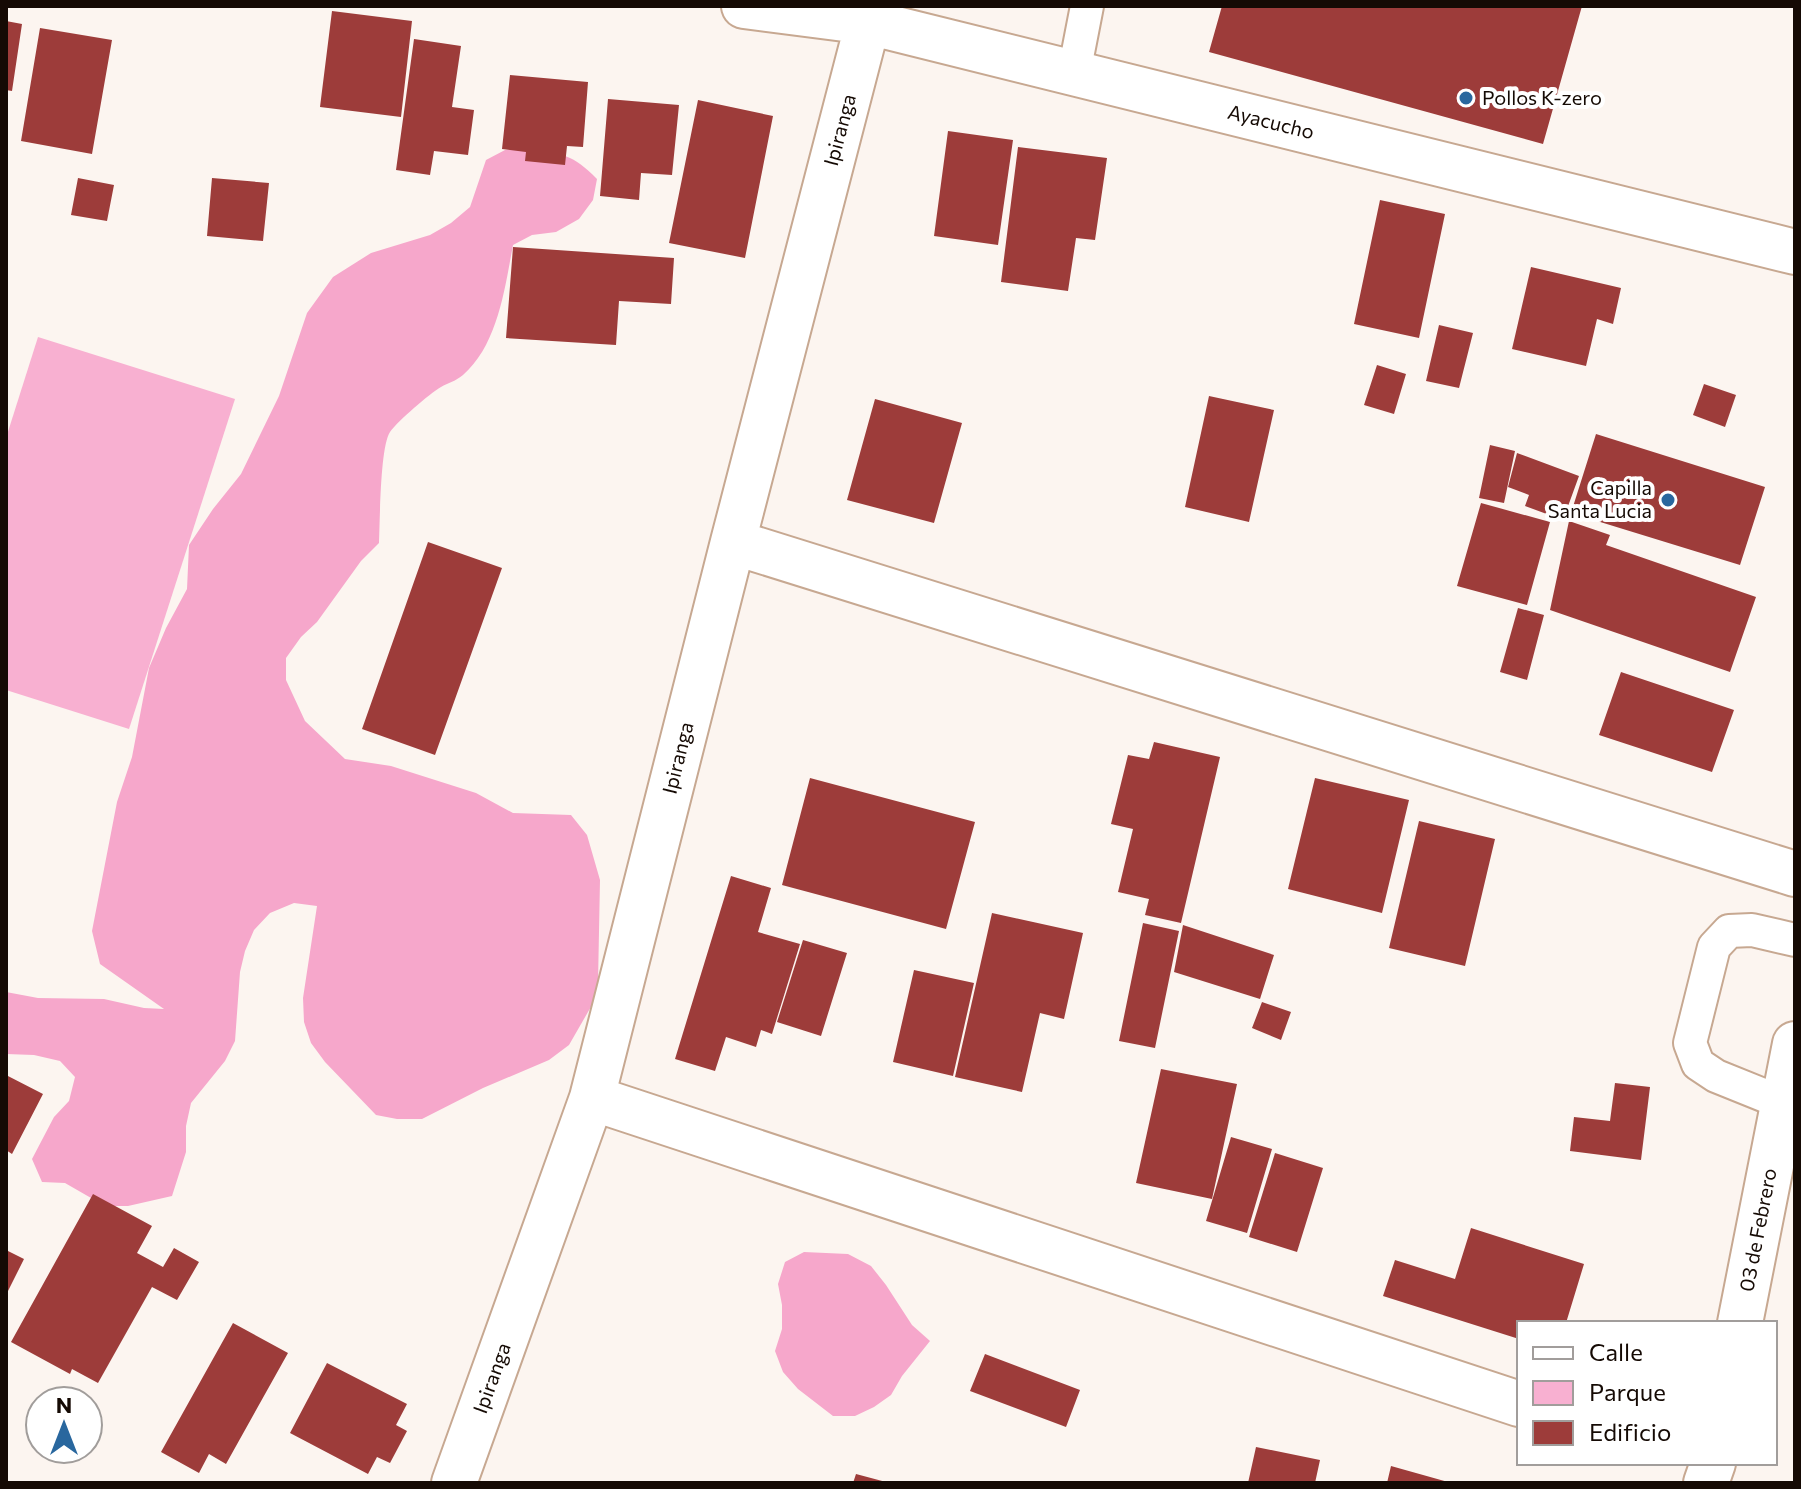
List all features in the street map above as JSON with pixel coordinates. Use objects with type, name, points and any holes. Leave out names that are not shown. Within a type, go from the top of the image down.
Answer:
[{"type":"street","name":"Ayacucho","points":[[744,6],[868,22],[1795,252]]},
{"type":"street","name":"Ipiranga","points":[[454,1483],[592,1098],[868,22]]},
{"type":"street","points":[[733,542],[1795,874]]},
{"type":"street","name":"03 de Febrero","points":[[1740,1321],[1795,1044]]},
{"type":"street","points":[[592,1098],[1517,1403]]},
{"type":"lane","points":[[1074,73],[1087,6]]},
{"type":"lane","points":[[1783,1103],[1716,1076],[1698,1064],[1690,1043],[1714,947],[1729,931],[1752,930],[1795,940]]},
{"type":"green space","points":[[38,337],[235,399],[129,729],[6,690],[6,438]]},
{"type":"shaded area","points":[[529,149],[559,154],[581,164],[597,179],[593,200],[579,219],[556,232],[532,235],[513,245],[498,314],[475,363],[460,377],[422,401],[390,432],[382,468],[379,543],[361,561],[317,622],[286,658],[286,680],[305,721],[345,759],[391,766],[476,793],[513,813],[571,815],[587,835],[600,880],[598,983],[592,1005],[569,1045],[549,1060],[483,1088],[422,1119],[376,1115],[311,1043],[304,1022],[303,998],[317,906],[294,903],[270,913],[254,930],[245,951],[240,972],[235,1041],[225,1061],[191,1103],[186,1126],[186,1152],[172,1196],[128,1206],[105,1206],[65,1183],[42,1182],[32,1159],[54,1117],[69,1101],[75,1077],[60,1061],[34,1055],[6,1054],[6,992],[38,998],[104,999],[164,1009],[100,964],[92,931],[117,802],[132,757],[149,668],[187,589],[189,545],[241,474],[279,396],[307,313],[333,277],[371,253],[430,235],[451,223],[470,207],[486,160],[505,150]]},
{"type":"shaded area","points":[[804,1252],[848,1254],[871,1266],[912,1325],[930,1341],[891,1395],[855,1416],[833,1416],[798,1389],[783,1372],[775,1351],[782,1329],[778,1284],[785,1262]]},
{"type":"building","name":"Pollos K-zero","points":[[1222,6],[1582,6],[1543,144],[1209,52]]},
{"type":"building","points":[[332,11],[412,21],[401,117],[320,107]]},
{"type":"building","points":[[6,21],[22,24],[12,91],[6,90]]},
{"type":"building","points":[[40,28],[112,40],[92,154],[21,141]]},
{"type":"building","points":[[414,39],[461,46],[452,107],[474,110],[468,155],[434,151],[430,175],[396,170]]},
{"type":"building","points":[[510,75],[588,82],[583,147],[567,146],[565,165],[525,161],[526,152],[502,149]]},
{"type":"building","points":[[608,99],[679,105],[672,175],[641,173],[639,200],[600,196]]},
{"type":"building","points":[[698,100],[773,116],[745,258],[669,243]]},
{"type":"building","points":[[948,131],[1013,140],[998,245],[934,236]]},
{"type":"building","points":[[1018,147],[1107,158],[1095,240],[1076,238],[1068,291],[1001,282]]},
{"type":"building","points":[[78,178],[114,185],[107,221],[71,215]]},
{"type":"building","points":[[212,178],[269,183],[263,241],[207,236]]},
{"type":"building","points":[[1380,200],[1445,214],[1419,338],[1354,324]]},
{"type":"building","points":[[513,247],[674,258],[671,304],[619,301],[616,345],[506,338]]},
{"type":"building","points":[[1531,267],[1621,288],[1613,324],[1597,319],[1586,366],[1512,349]]},
{"type":"building","points":[[1439,325],[1473,333],[1459,388],[1426,381]]},
{"type":"building","points":[[1377,365],[1406,374],[1394,414],[1364,405]]},
{"type":"building","points":[[1704,384],[1736,395],[1725,427],[1693,415]]},
{"type":"building","points":[[1209,396],[1274,410],[1249,522],[1185,507]]},
{"type":"building","points":[[875,399],[962,423],[934,523],[847,500]]},
{"type":"building","name":"Capilla Santa Lucia","points":[[1596,434],[1765,487],[1740,565],[1571,513]]},
{"type":"building","points":[[1490,445],[1515,451],[1504,503],[1479,498]]},
{"type":"building","points":[[1517,453],[1579,476],[1563,520],[1525,506],[1529,495],[1508,487]]},
{"type":"building","points":[[1481,503],[1550,522],[1527,605],[1457,586]]},
{"type":"building","points":[[1569,521],[1610,535],[1606,545],[1756,597],[1730,672],[1550,610]]},
{"type":"building","points":[[428,542],[502,568],[435,755],[362,729]]},
{"type":"building","points":[[1518,608],[1544,615],[1527,680],[1500,672]]},
{"type":"building","points":[[1621,672],[1734,710],[1712,772],[1599,735]]},
{"type":"building","points":[[1154,742],[1220,757],[1181,923],[1145,915],[1149,899],[1118,892],[1133,829],[1111,824],[1128,755],[1149,759]]},
{"type":"building","points":[[810,778],[975,822],[946,929],[782,885]]},
{"type":"building","points":[[1315,778],[1409,800],[1382,913],[1288,889]]},
{"type":"building","points":[[1419,821],[1495,839],[1465,966],[1389,948]]},
{"type":"building","points":[[731,876],[771,888],[758,932],[800,944],[772,1034],[761,1030],[756,1047],[726,1037],[715,1071],[675,1059]]},
{"type":"building","points":[[992,913],[1083,933],[1064,1019],[1040,1013],[1022,1092],[955,1077]]},
{"type":"building","points":[[1143,923],[1179,931],[1155,1048],[1119,1041]]},
{"type":"building","points":[[1183,925],[1274,955],[1260,999],[1174,972]]},
{"type":"building","points":[[803,940],[847,953],[821,1036],[777,1022]]},
{"type":"building","points":[[914,970],[974,983],[953,1076],[893,1062]]},
{"type":"building","points":[[1262,1002],[1291,1012],[1281,1040],[1252,1028]]},
{"type":"building","points":[[1161,1069],[1237,1084],[1212,1199],[1136,1183]]},
{"type":"building","points":[[6,1075],[43,1094],[12,1154],[6,1150]]},
{"type":"building","points":[[1615,1083],[1650,1087],[1641,1160],[1570,1151],[1574,1117],[1610,1121]]},
{"type":"building","points":[[1231,1137],[1272,1149],[1247,1233],[1206,1221]]},
{"type":"building","points":[[1275,1153],[1323,1168],[1297,1252],[1249,1237]]},
{"type":"building","points":[[93,1194],[152,1226],[137,1253],[163,1267],[174,1248],[199,1262],[177,1300],[152,1287],[98,1383],[72,1369],[70,1374],[11,1342]]},
{"type":"building","points":[[1471,1228],[1584,1264],[1567,1321],[1517,1321],[1517,1338],[1383,1296],[1395,1260],[1455,1279]]},
{"type":"building","points":[[6,1250],[24,1259],[6,1295]]},
{"type":"building","points":[[233,1323],[288,1353],[226,1464],[209,1454],[199,1473],[161,1452]]},
{"type":"building","points":[[985,1354],[1080,1390],[1066,1427],[970,1391]]},
{"type":"building","points":[[327,1363],[407,1404],[396,1425],[407,1431],[390,1463],[377,1457],[368,1474],[290,1433]]},
{"type":"building","points":[[1256,1447],[1320,1460],[1315,1483],[1248,1483]]},
{"type":"building","points":[[1391,1466],[1448,1482],[1448,1483],[1387,1483]]},
{"type":"building","points":[[856,1474],[886,1482],[886,1483],[853,1483]]},
{"type":"place","name":"Pollos K-zero","points":[[1466,98]]},
{"type":"place","name":"Capilla Santa Lucia","points":[[1668,500]]}]
